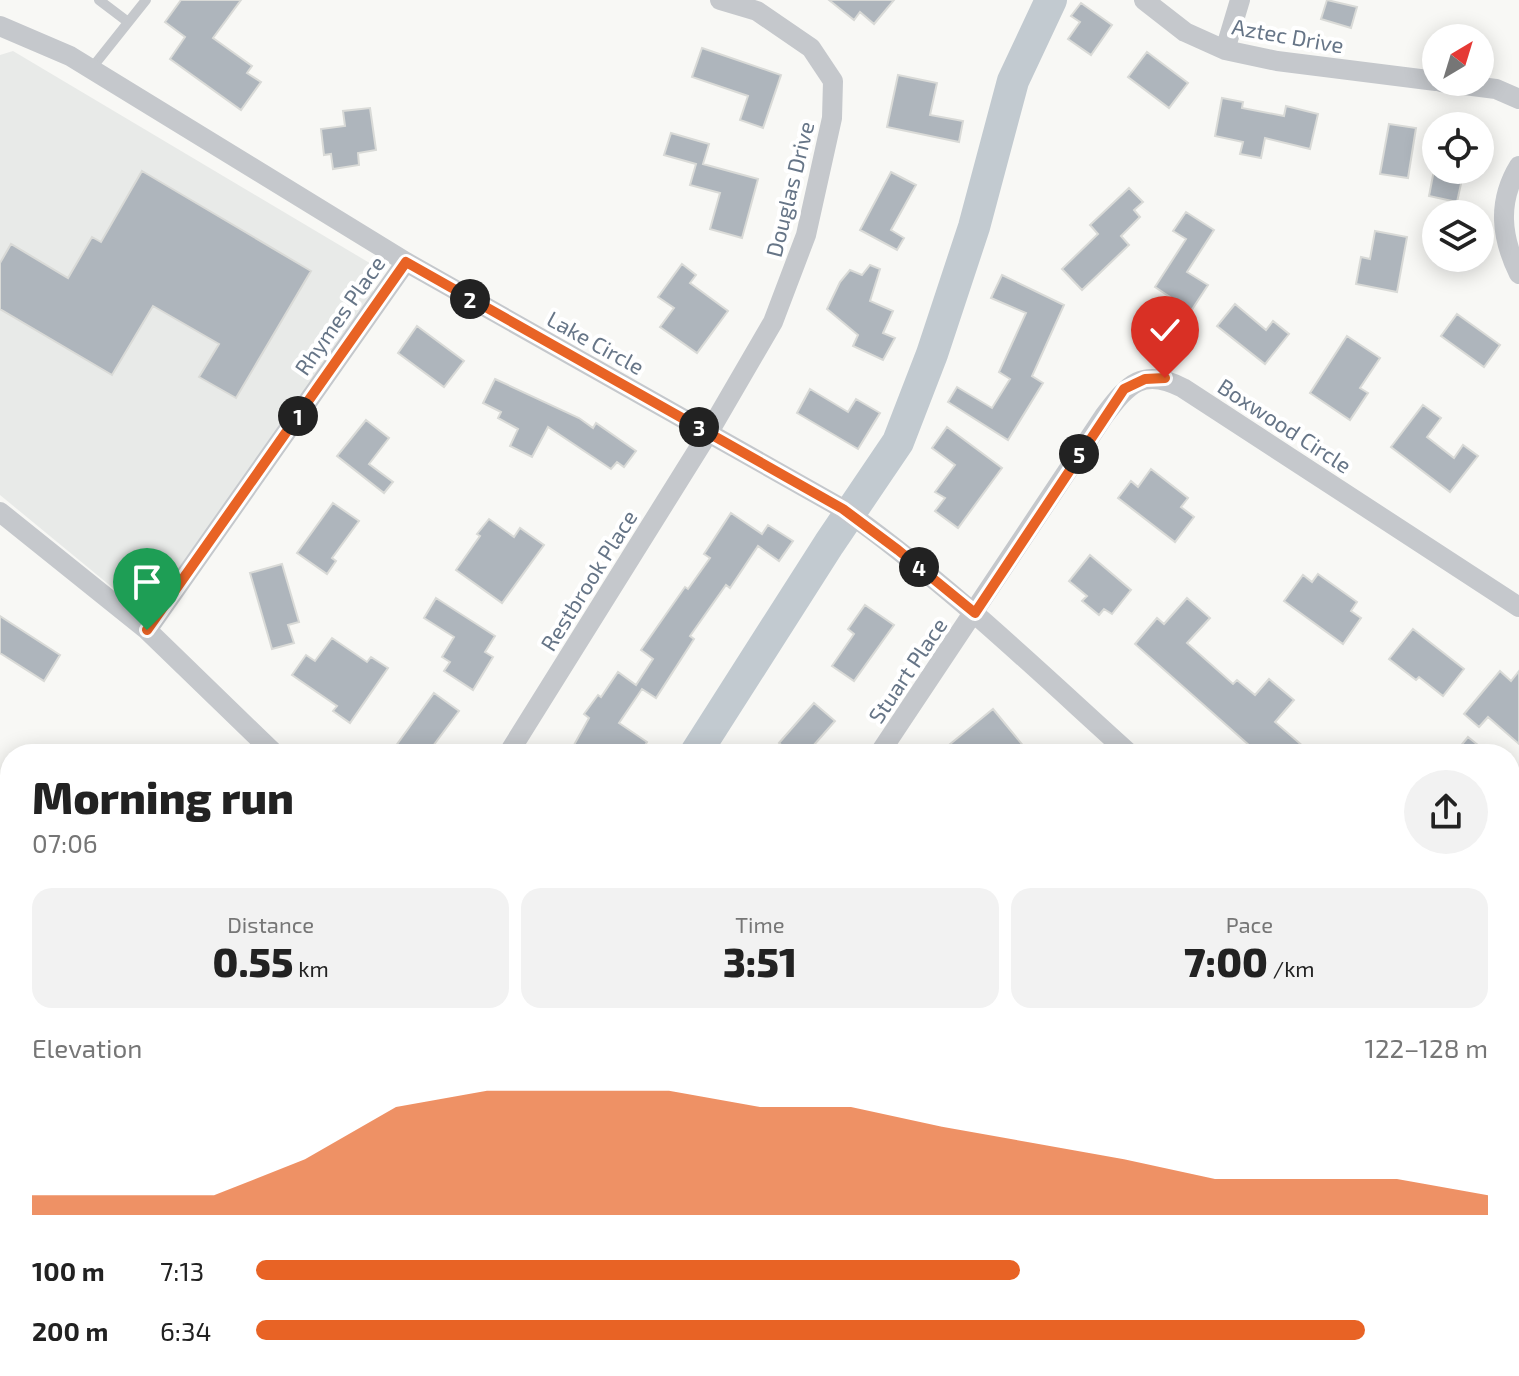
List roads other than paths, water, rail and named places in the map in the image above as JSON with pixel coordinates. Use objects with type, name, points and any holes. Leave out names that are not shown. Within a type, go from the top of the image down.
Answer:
[{"type":"street","name":"Douglas Drive","points":[[709,432],[773,322],[806,235],[832,118],[833,81],[811,48],[757,11],[720,0]]},
{"type":"street","name":"Aztec Drive","points":[[1144,0],[1185,32],[1225,50],[1277,61],[1422,80]]},
{"type":"street","points":[[1225,50],[1240,0]]},
{"type":"street","name":"Lake Circle","points":[[0,26],[70,56],[406,262],[843,509],[975,613],[1119,744]]},
{"type":"street","name":"Aztec Drive","points":[[1494,89],[1519,99]]},
{"type":"street","points":[[1519,166],[1505,193],[1502,217],[1507,249],[1519,274]]},
{"type":"street","name":"Rhymes Place","points":[[147,630],[406,262]]},
{"type":"street","name":"Boxwood Circle","points":[[975,613],[1124,389],[1145,379],[1165,378],[1519,607]]},
{"type":"street","name":"Restbrook Place","points":[[514,744],[709,432]]},
{"type":"street","points":[[0,512],[147,630],[265,744]]},
{"type":"street","name":"Stuart Place","points":[[886,744],[975,613]]},
{"type":"lane","points":[[99,0],[128,22]]},
{"type":"lane","points":[[91,69],[146,0]]},
{"type":"waterway","points":[[701,744],[898,442],[932,354],[974,227],[1013,81],[1051,0]]}]
